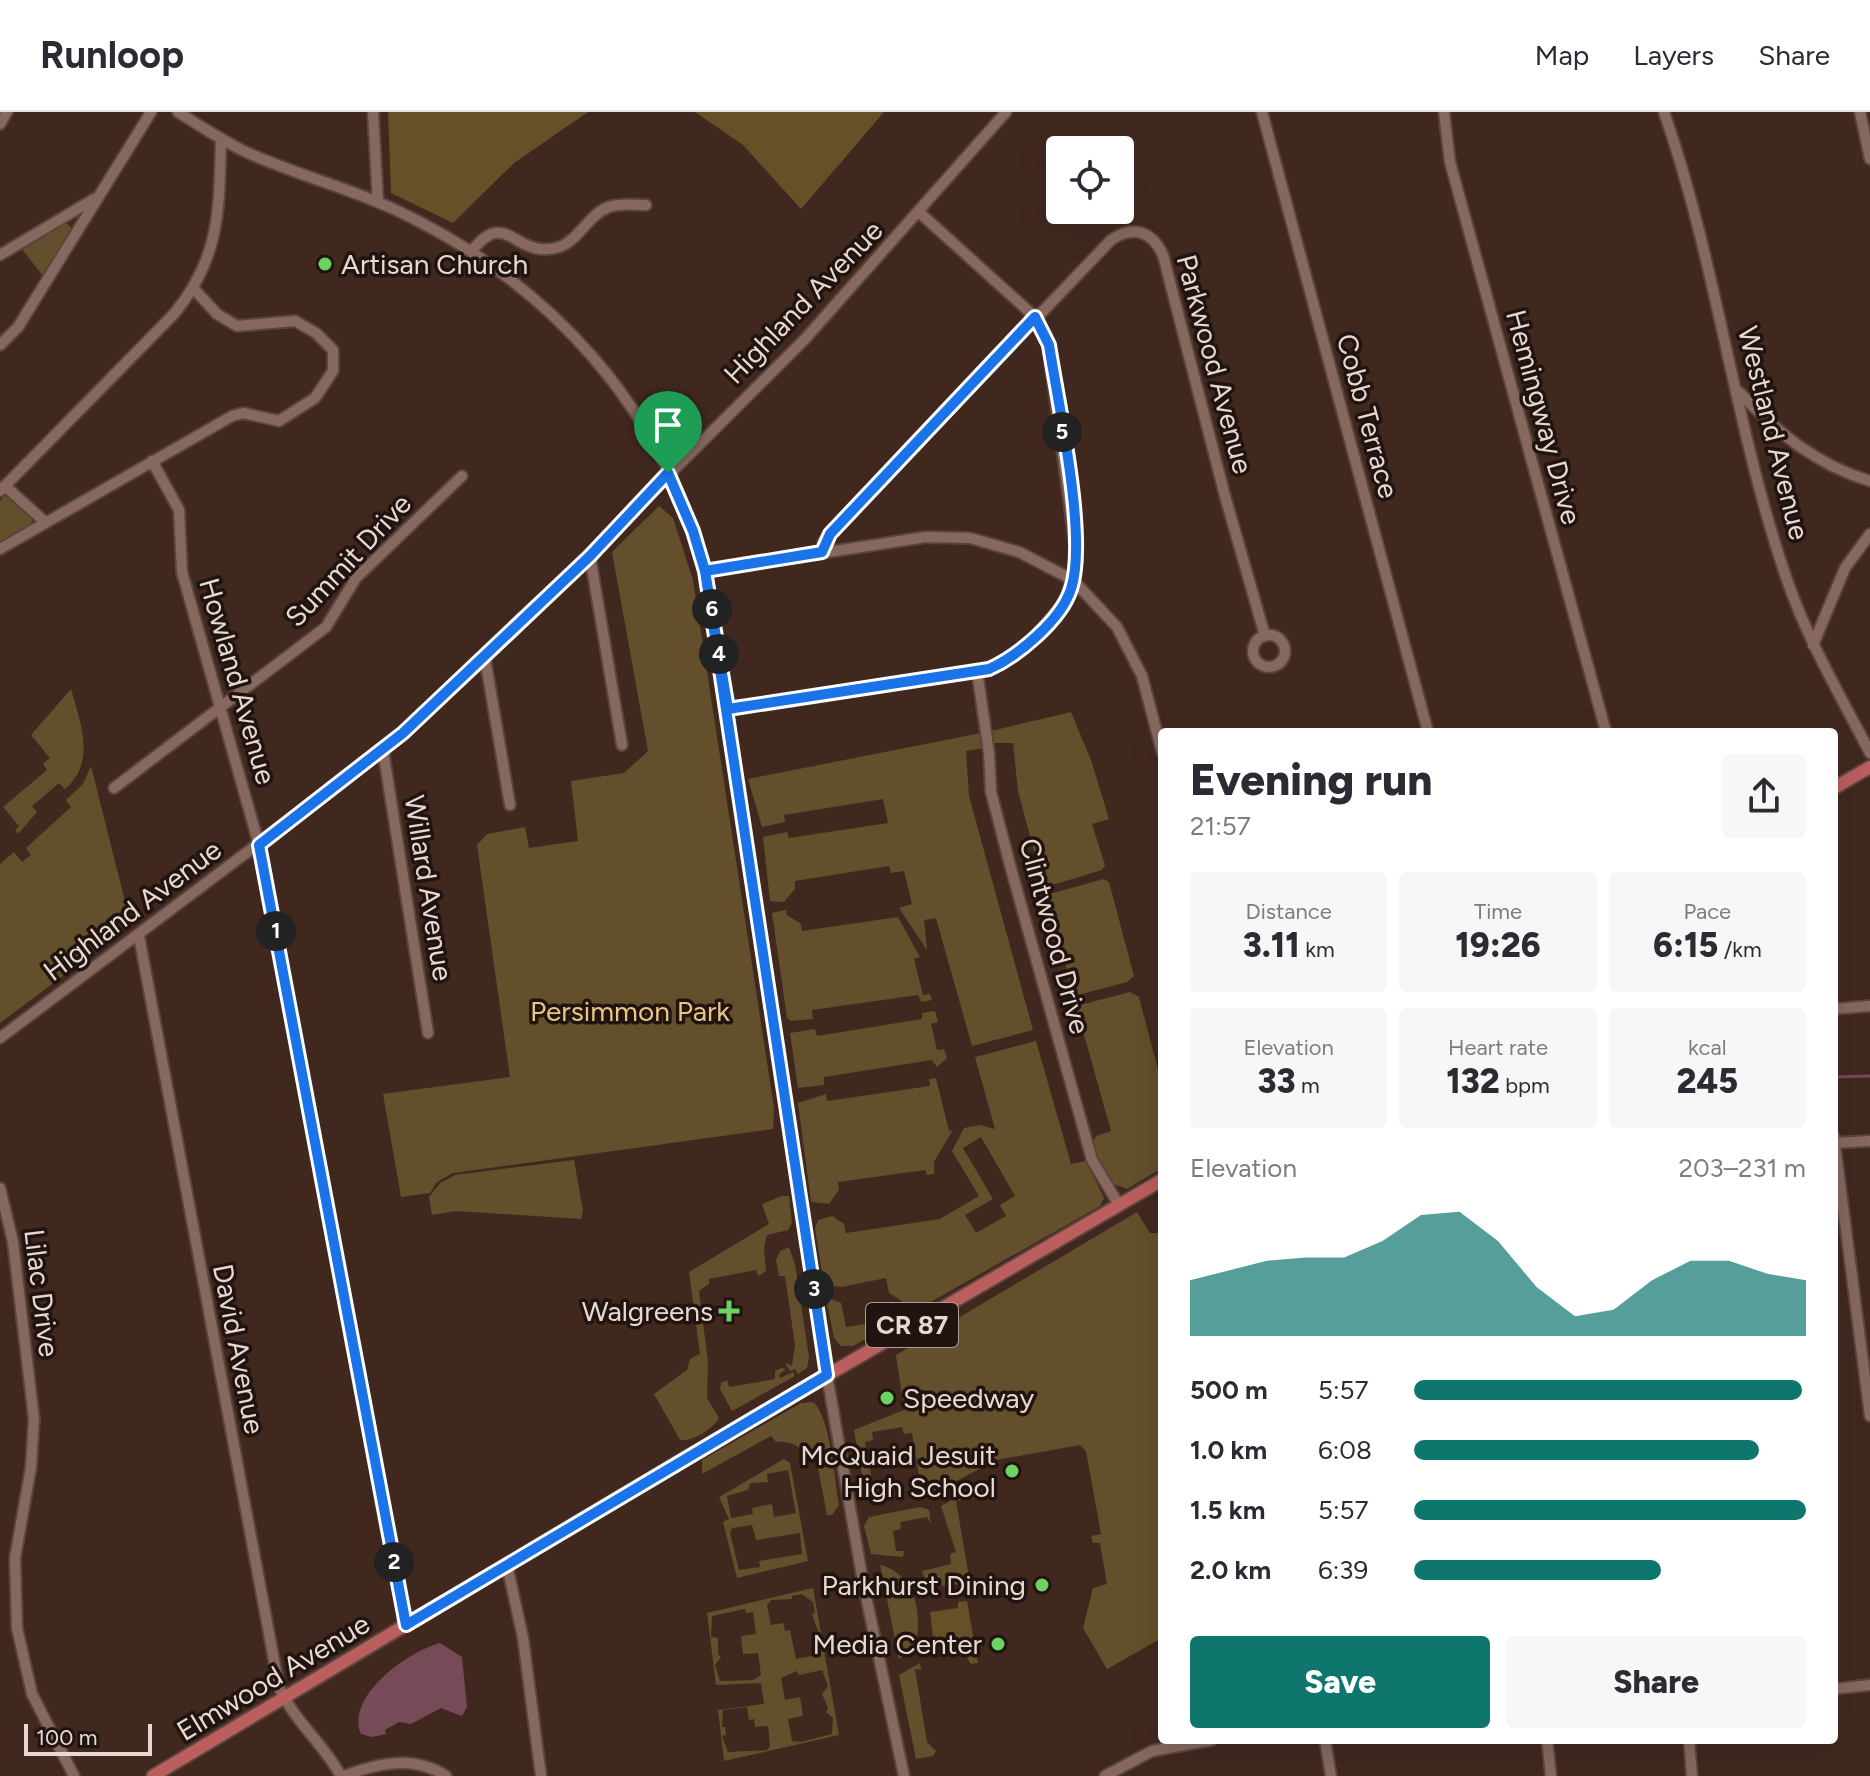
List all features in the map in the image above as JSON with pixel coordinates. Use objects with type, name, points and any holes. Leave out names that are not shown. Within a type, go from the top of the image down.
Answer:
[{"type":"main road","points":[[1838,786],[1870,767]]},
{"type":"main road","name":"Elmwood Avenue","points":[[153,1776],[827,1375],[1158,1182]]},
{"type":"street","points":[[0,124],[7,112]]},
{"type":"street","points":[[0,345],[18,327],[151,112]]},
{"type":"street","points":[[178,112],[263,159],[378,202],[471,252],[559,322],[602,364],[638,415],[668,473],[693,531],[705,571],[827,1375],[863,1582],[904,1776]]},
{"type":"street","points":[[373,112],[378,202]]},
{"type":"street","name":"Highland Avenue","points":[[0,1038],[383,750],[485,658],[805,339],[920,213],[1006,112]]},
{"type":"street","name":"Cobb Terrace","points":[[1262,112],[1427,728]]},
{"type":"street","name":"Hemingway Drive","points":[[1444,112],[1450,162],[1605,728]]},
{"type":"street","name":"Westland Avenue","points":[[1664,112],[1685,176],[1749,445],[1785,575],[1813,645],[1870,753]]},
{"type":"street","points":[[1860,112],[1870,159]]},
{"type":"street","points":[[45,522],[2,488],[173,315],[194,289],[206,265],[217,226],[221,138]]},
{"type":"street","points":[[0,255],[97,197]]},
{"type":"street","points":[[471,252],[484,234],[492,231],[502,231],[527,247],[554,249],[567,242],[607,208],[646,205]]},
{"type":"street","points":[[728,709],[977,671],[1003,663],[1026,647],[1065,602],[1073,580],[1078,549],[1049,345],[1035,317],[920,213]]},
{"type":"street","name":"Parkwood Avenue","points":[[822,552],[830,534],[1115,236],[1142,232],[1157,244],[1265,636]]},
{"type":"street","points":[[0,549],[152,461],[243,413],[269,421],[289,417],[315,398],[335,364],[327,343],[295,321],[237,326],[217,314],[194,289]]},
{"type":"street","points":[[1738,390],[1797,446],[1828,465],[1870,481]]},
{"type":"street","name":"Howland Avenue","points":[[152,461],[179,510],[182,572],[223,707],[259,845],[406,1625]]},
{"type":"street","name":"Summit Drive","points":[[114,788],[326,627],[356,578],[462,476]]},
{"type":"street","points":[[1813,645],[1845,568],[1870,534]]},
{"type":"street","points":[[705,571],[926,537],[956,536],[1019,552],[1073,580],[1106,613],[1132,653],[1158,739]]},
{"type":"street","points":[[590,556],[622,745]]},
{"type":"street","points":[[485,658],[510,805]]},
{"type":"street","name":"Clintwood Drive","points":[[977,671],[989,753],[991,792],[1010,865],[1092,1160],[1119,1205]]},
{"type":"street","name":"Willard Avenue","points":[[383,750],[428,1033]]},
{"type":"street","name":"David Avenue","points":[[139,936],[270,1640],[284,1698]]},
{"type":"street","points":[[1838,1009],[1870,1006]]},
{"type":"street","points":[[1838,1141],[1870,1141]]},
{"type":"street","points":[[1838,1172],[1870,1416]]},
{"type":"street","name":"Lilac Drive","points":[[0,1188],[13,1242],[34,1419],[31,1467],[15,1558],[17,1628],[32,1694],[74,1776]]},
{"type":"street","points":[[507,1565],[523,1638],[541,1776]]},
{"type":"street","points":[[1838,1689],[1870,1685]]},
{"type":"street","points":[[284,1698],[343,1776],[403,1762],[428,1766],[446,1776]]},
{"type":"street","points":[[1105,1776],[1152,1751],[1190,1744]]},
{"type":"street","points":[[1326,1744],[1331,1776]]},
{"type":"street","points":[[1547,1744],[1551,1776]]},
{"type":"street","points":[[1689,1744],[1692,1776]]},
{"type":"green space","points":[[66,222],[72,229],[43,276],[22,249]]},
{"type":"green space","points":[[4,496],[14,498],[32,518],[31,526],[0,544],[0,501]]},
{"type":"green space","name":"Persimmon Park","points":[[659,506],[673,518],[693,580],[774,1108],[773,1129],[453,1173],[437,1182],[430,1193],[401,1197],[383,1094],[510,1077],[477,845],[487,834],[525,827],[529,848],[578,841],[571,781],[624,773],[648,751],[612,552]]},
{"type":"green space","points":[[71,689],[83,741],[81,767],[65,789],[59,783],[32,806],[37,812],[18,834],[15,830],[19,826],[3,807],[47,770],[43,764],[50,758],[31,735]]},
{"type":"green space","points":[[1071,712],[1091,760],[1109,819],[1092,824],[1105,865],[1102,870],[1049,886],[1042,881],[1018,791],[1013,743],[993,743],[991,731]]},
{"type":"green space","points":[[981,733],[984,748],[966,751],[969,796],[1033,1030],[972,1046],[936,918],[924,920],[927,950],[899,908],[912,904],[904,871],[891,873],[889,866],[795,881],[795,889],[784,902],[770,901],[763,837],[787,832],[789,838],[888,823],[883,799],[784,815],[785,822],[762,827],[748,779]]},
{"type":"green space","points":[[91,766],[131,925],[0,1023],[0,864],[14,852],[22,862],[31,855],[26,848],[71,807],[66,800],[83,784]]},
{"type":"green space","points":[[1104,879],[1109,882],[1134,976],[1127,982],[1074,996],[1046,895]]},
{"type":"green space","points":[[786,910],[787,915],[801,924],[802,931],[898,917],[920,957],[914,959],[923,995],[930,994],[932,1000],[921,1002],[918,995],[812,1010],[813,1019],[791,1021],[787,1018],[772,913]]},
{"type":"green space","points":[[1130,992],[1139,997],[1158,1070],[1158,1170],[1127,1189],[1113,1184],[1090,1146],[1096,1136],[1111,1131],[1076,1006]]},
{"type":"green space","points":[[935,1011],[938,1022],[931,1024],[937,1050],[944,1049],[947,1058],[937,1067],[932,1060],[824,1077],[824,1085],[798,1088],[790,1033],[815,1029],[817,1036],[922,1019],[922,1013]]},
{"type":"green space","points":[[1036,1041],[1071,1164],[1086,1161],[1104,1198],[1100,1206],[906,1316],[900,1308],[902,1301],[889,1293],[886,1278],[841,1287],[824,1285],[815,1228],[818,1220],[832,1216],[844,1224],[846,1233],[940,1219],[979,1196],[952,1151],[964,1128],[980,1125],[995,1129],[975,1057]],"holes":[[[981,1137],[1015,1196],[1000,1205],[1006,1216],[976,1233],[965,1215],[993,1199],[963,1148]]]},
{"type":"green space","points":[[936,1078],[949,1131],[953,1130],[934,1162],[934,1174],[927,1175],[925,1170],[838,1182],[839,1190],[829,1204],[811,1202],[798,1103],[826,1094],[827,1101],[930,1086],[929,1079]]},
{"type":"green space","points":[[574,1160],[583,1211],[581,1219],[456,1211],[432,1215],[429,1197],[440,1183],[455,1175]]},
{"type":"green space","points":[[789,1196],[792,1223],[788,1230],[767,1235],[764,1248],[766,1271],[758,1276],[756,1270],[709,1279],[709,1284],[699,1291],[708,1362],[707,1398],[719,1418],[702,1434],[680,1440],[654,1394],[687,1370],[690,1359],[700,1354],[689,1272],[769,1224],[762,1204]]},
{"type":"green space","points":[[1137,1212],[1150,1233],[1158,1233],[1158,1640],[1107,1669],[1083,1628],[1093,1588],[1107,1584],[1100,1543],[1093,1543],[1091,1536],[1101,1534],[1086,1451],[1080,1445],[996,1460],[943,1488],[921,1493],[913,1484],[920,1482],[912,1433],[904,1434],[902,1427],[872,1432],[873,1440],[865,1442],[874,1491],[901,1486],[905,1490],[900,1497],[866,1497],[854,1430],[904,1410],[896,1355]]},
{"type":"green space","points":[[789,1247],[795,1264],[809,1357],[807,1368],[798,1374],[795,1369],[790,1371],[785,1363],[792,1366],[795,1345],[785,1276],[779,1276],[776,1260],[780,1251]]},
{"type":"green space","points":[[831,1299],[841,1303],[846,1327],[872,1323],[873,1315],[889,1314],[892,1324],[853,1346],[841,1346],[834,1338],[827,1303]]},
{"type":"green space","points":[[786,1369],[779,1375],[780,1378],[793,1372],[795,1376],[732,1411],[720,1389],[721,1383],[727,1380],[729,1387],[775,1379],[775,1371]]},
{"type":"green space","points":[[813,1402],[824,1420],[831,1450],[839,1505],[832,1515],[827,1515],[816,1458],[808,1459],[795,1445],[776,1442],[771,1436],[702,1474],[702,1460],[801,1403]]},
{"type":"green space","points":[[784,1459],[790,1463],[808,1561],[737,1578],[723,1522],[729,1519],[719,1497]],"holes":[[[788,1470],[796,1513],[774,1517],[772,1504],[752,1508],[753,1514],[731,1518],[727,1496],[748,1490],[751,1483],[768,1482],[767,1474]],[[752,1525],[756,1540],[800,1533],[802,1554],[759,1561],[760,1567],[739,1570],[730,1533],[732,1528]]]},
{"type":"green space","points":[[975,1492],[981,1497],[956,1501],[970,1583],[928,1587],[922,1571],[951,1564],[950,1554],[956,1552],[941,1506],[966,1493]]},
{"type":"green space","points":[[920,1507],[929,1510],[931,1524],[927,1517],[900,1522],[901,1529],[893,1531],[896,1551],[904,1551],[903,1557],[871,1554],[864,1526],[869,1517]]},
{"type":"green space","points":[[880,1565],[902,1577],[914,1598],[917,1611],[914,1649],[899,1659]]},
{"type":"green space","points":[[813,1588],[839,1735],[724,1761],[718,1710],[764,1704],[761,1683],[716,1685],[707,1613]],"holes":[[[802,1594],[813,1602],[815,1613],[812,1614],[821,1650],[818,1655],[796,1659],[790,1630],[785,1631],[783,1623],[771,1625],[767,1605],[771,1600],[792,1599],[792,1596]],[[745,1609],[746,1613],[753,1612],[756,1634],[741,1636],[743,1654],[758,1653],[761,1675],[753,1680],[720,1681],[715,1665],[721,1657],[718,1654],[718,1638],[711,1637],[712,1616]],[[822,1670],[828,1686],[822,1694],[828,1708],[826,1712],[833,1718],[832,1734],[801,1742],[792,1741],[788,1719],[803,1716],[800,1697],[785,1700],[781,1678],[797,1671],[799,1675]],[[747,1707],[749,1720],[754,1719],[755,1727],[768,1726],[770,1746],[767,1750],[728,1752],[722,1736],[726,1735],[725,1727],[722,1727],[723,1710]]]},
{"type":"green space","points":[[920,1663],[921,1670],[915,1669],[927,1742],[936,1751],[933,1756],[916,1759],[899,1675]]},
{"type":"shaded area","points":[[388,112],[588,112],[514,163],[453,223],[391,193]]},
{"type":"shaded area","points":[[695,112],[884,112],[801,209],[743,145]]},
{"type":"shaded area","points":[[967,1601],[978,1663],[971,1664],[962,1651],[939,1645],[933,1637],[930,1612],[958,1608],[958,1602]]},
{"type":"shaded area","points":[[440,1643],[462,1657],[467,1707],[462,1716],[441,1708],[411,1724],[399,1722],[385,1730],[386,1734],[372,1737],[361,1734],[359,1720],[362,1705],[383,1677],[412,1655]]},
{"type":"waterway","points":[[1838,1077],[1870,1076]]},
{"type":"place","name":"Artisan Church","points":[[325,264]]},
{"type":"place","name":"Walgreens","points":[[729,1311]]},
{"type":"place","name":"Speedway","points":[[887,1398]]},
{"type":"place","name":"McQuaid Jesuit High School","points":[[1012,1471]]},
{"type":"place","name":"Parkhurst Dining","points":[[1042,1585]]},
{"type":"place","name":"Media Center","points":[[998,1644]]},
{"type":"route","points":[[668,473],[590,556],[403,733],[259,845],[406,1625],[827,1375],[705,571],[822,552],[823,543],[830,534],[1035,317],[1049,345],[1078,549],[1071,589],[1065,602],[1026,647],[989,669],[728,709],[705,571],[700,551],[668,473]]}]
